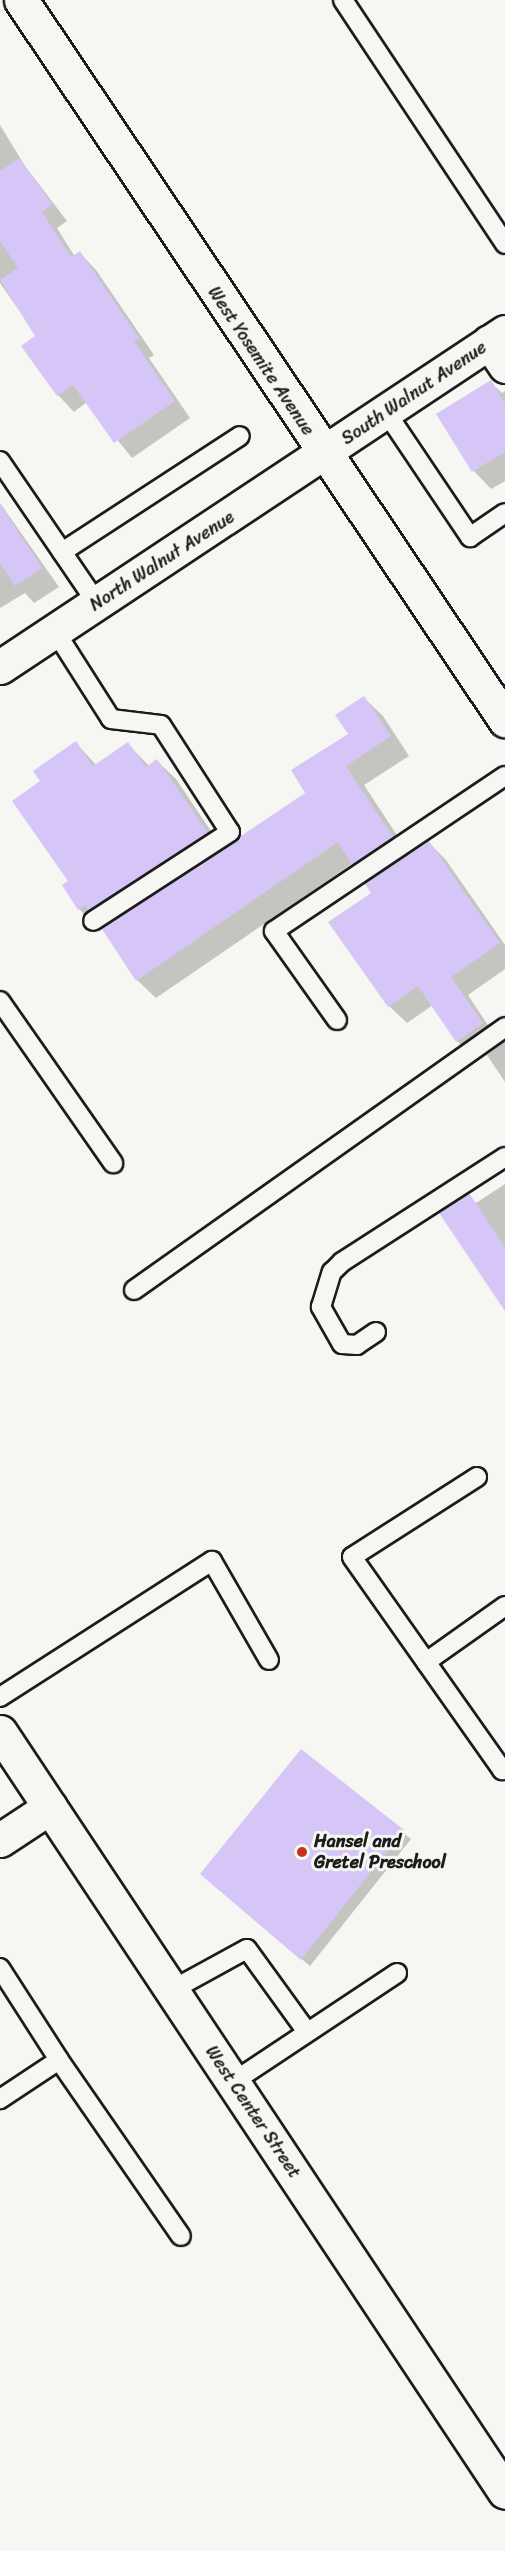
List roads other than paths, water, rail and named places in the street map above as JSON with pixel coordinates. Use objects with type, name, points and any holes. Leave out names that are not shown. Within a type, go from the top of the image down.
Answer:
[{"type":"street","name":"West Yosemite Avenue","points":[[21,0],[324,454],[505,720]]},
{"type":"street","name":"South Walnut Avenue","points":[[324,454],[386,412],[500,347]]},
{"type":"street","name":"North Walnut Avenue","points":[[0,667],[324,454]]},
{"type":"street","name":"West Center Street","points":[[0,1732],[505,2492]]},
{"type":"street","points":[[0,1840],[50,1807]]},
{"type":"lane","points":[[343,0],[505,244]]},
{"type":"lane","points":[[386,412],[470,537],[505,513]]},
{"type":"lane","points":[[62,552],[240,436]]},
{"type":"lane","points":[[0,461],[97,603]]},
{"type":"lane","points":[[55,631],[111,719],[161,725],[230,832],[93,921]]},
{"type":"lane","points":[[337,1020],[274,931],[505,776]]},
{"type":"lane","points":[[0,1001],[113,1162]]},
{"type":"lane","points":[[134,1290],[505,1027]]},
{"type":"lane","points":[[376,1332],[357,1345],[342,1344],[321,1307],[333,1272],[342,1262],[505,1157]]},
{"type":"lane","points":[[477,1477],[352,1557],[502,1770],[505,1768]]},
{"type":"lane","points":[[0,1697],[212,1561],[269,1660]]},
{"type":"lane","points":[[426,1662],[505,1606]]},
{"type":"lane","points":[[172,1990],[247,1949],[308,2032]]},
{"type":"lane","points":[[0,1968],[59,2060],[181,2236]]},
{"type":"lane","points":[[233,2082],[398,1973]]},
{"type":"lane","points":[[0,2099],[59,2060]]},
{"type":"place","name":"Hansel and Gretel Preschool","points":[[302,1852]]}]
